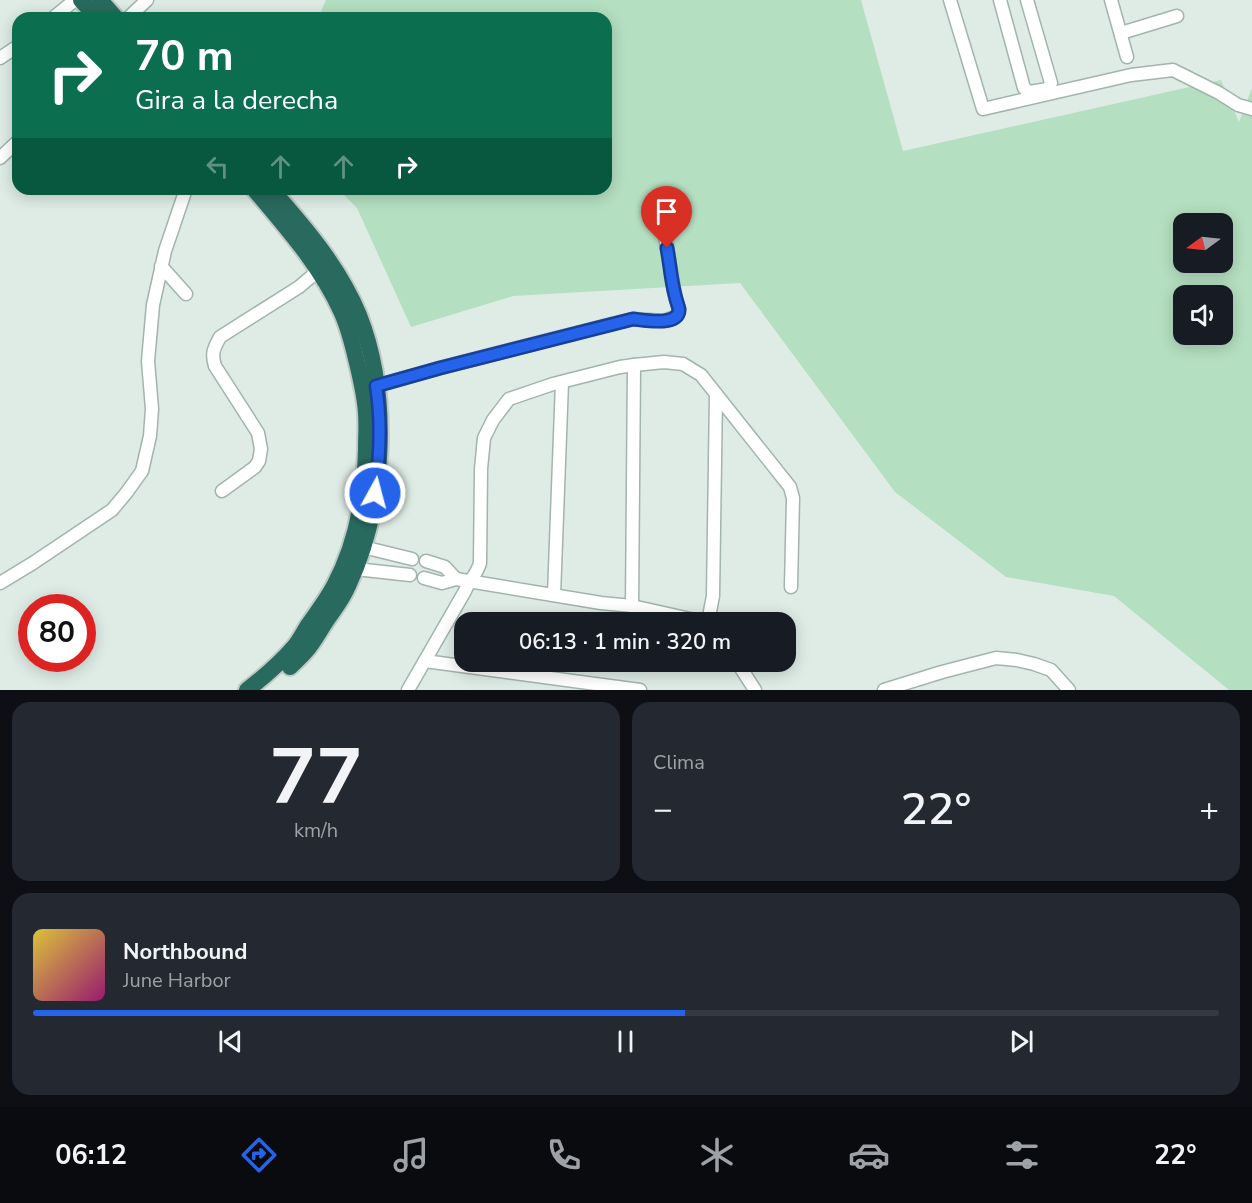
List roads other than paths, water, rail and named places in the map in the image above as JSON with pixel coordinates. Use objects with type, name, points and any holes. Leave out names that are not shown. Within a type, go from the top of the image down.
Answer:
[{"type":"highway","points":[[81,0],[92,12]]},
{"type":"highway","points":[[100,0],[111,12]]},
{"type":"highway","points":[[247,690],[275,667],[296,645],[324,603],[346,559],[361,498],[366,461],[367,427],[362,386],[342,313],[319,270],[259,195]]},
{"type":"highway","points":[[265,690],[306,650],[342,600],[356,569],[372,512],[378,473],[380,426],[376,386],[358,314],[339,276],[315,240],[276,195]]},
{"type":"street","points":[[60,12],[75,0]]},
{"type":"street","points":[[134,12],[147,0]]},
{"type":"street","points":[[950,0],[983,109],[1131,75],[1173,70],[1238,105],[1252,109]]},
{"type":"street","points":[[1000,0],[1024,88],[1029,92],[1048,88],[1051,83],[1027,0]]},
{"type":"street","points":[[1111,0],[1127,57]]},
{"type":"street","points":[[1121,33],[1177,16]]},
{"type":"street","points":[[0,158],[12,147]]},
{"type":"street","points":[[0,583],[112,510],[142,471],[150,436],[152,409],[148,361],[153,305],[165,251],[184,195]]},
{"type":"street","points":[[376,386],[633,319],[664,321],[677,316],[679,310],[659,201]]},
{"type":"street","points":[[161,266],[186,294]]},
{"type":"street","points":[[222,491],[255,467],[260,461],[261,448],[258,433],[215,366],[214,349],[220,337],[299,287],[319,270]]},
{"type":"street","points":[[408,690],[469,581],[477,572],[480,563],[481,469],[484,438],[493,420],[509,399],[562,382],[620,367],[664,362],[683,364],[701,375],[790,487],[793,498],[791,587]]},
{"type":"street","points":[[632,606],[634,365]]},
{"type":"street","points":[[555,595],[562,382]]},
{"type":"street","points":[[710,612],[713,596],[716,394]]},
{"type":"street","points":[[363,547],[412,559]]},
{"type":"street","points":[[426,561],[445,567],[456,579]]},
{"type":"street","points":[[356,569],[410,575]]},
{"type":"street","points":[[424,578],[442,583],[456,579],[659,612]]},
{"type":"street","points":[[884,690],[996,658],[1017,660],[1051,670],[1069,690]]},
{"type":"street","points":[[425,661],[633,689]]},
{"type":"street","points":[[743,672],[755,690]]}]
